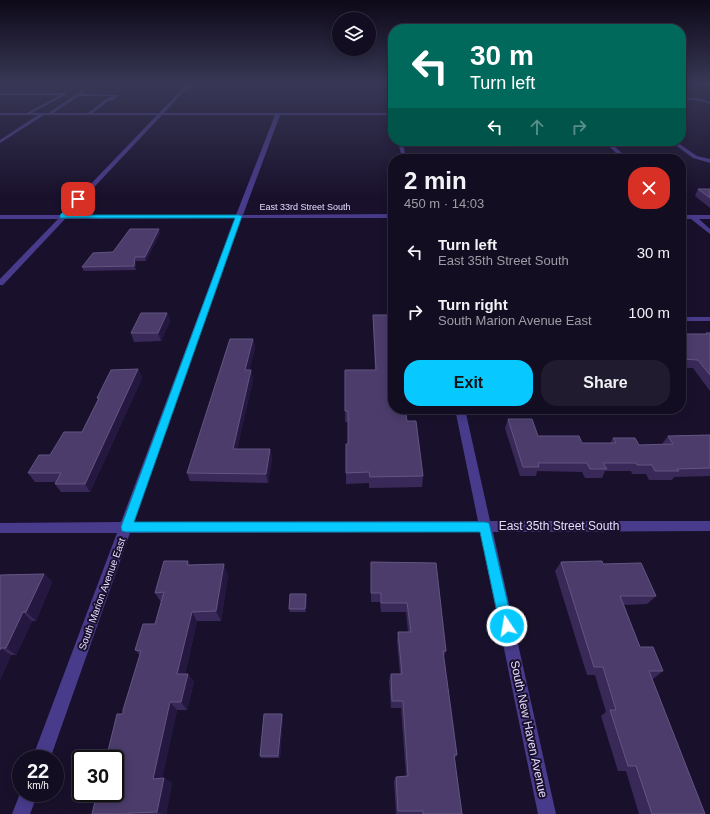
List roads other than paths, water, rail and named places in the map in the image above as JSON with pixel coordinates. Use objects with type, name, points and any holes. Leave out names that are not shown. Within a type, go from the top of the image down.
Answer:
[{"type":"street","points":[[0,142],[35,121]]},
{"type":"street","points":[[0,283],[153,121]]},
{"type":"street","name":"South Marion Avenue East","points":[[44,750],[239,216],[275,121]]},
{"type":"street","points":[[612,146],[621,154]]},
{"type":"street","points":[[679,146],[695,157],[710,161]]},
{"type":"street","name":"East 33rd Street South","points":[[0,217],[388,216]]},
{"type":"street","points":[[686,217],[710,217]]},
{"type":"street","points":[[693,217],[710,232]]},
{"type":"street","points":[[686,318],[710,318]]},
{"type":"street","name":"South New Haven Avenue","points":[[461,414],[547,814]]},
{"type":"street","name":"East 35th Street South","points":[[0,528],[710,526]]},
{"type":"street","points":[[21,814],[25,802]]}]
